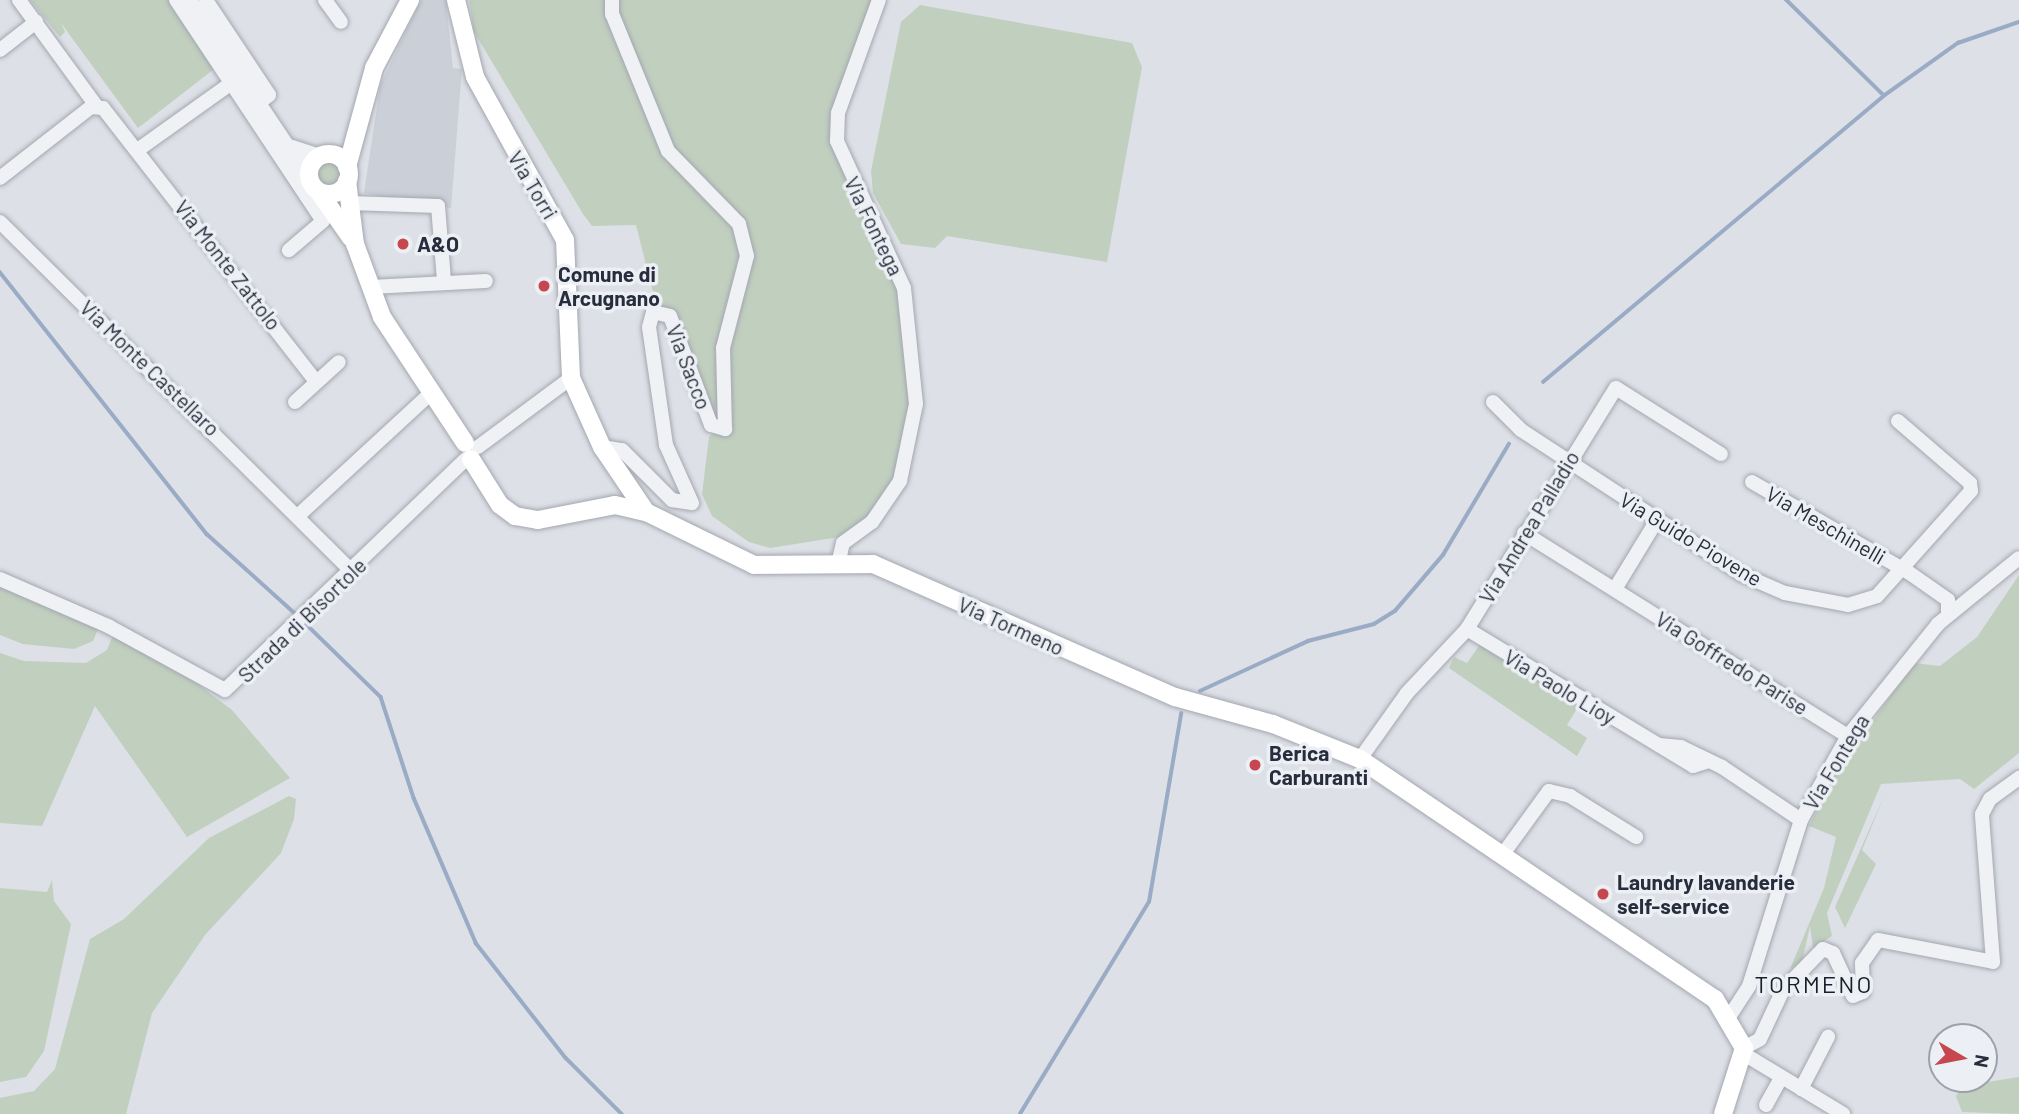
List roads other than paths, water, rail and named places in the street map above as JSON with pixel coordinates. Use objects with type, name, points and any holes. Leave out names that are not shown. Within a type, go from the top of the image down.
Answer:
[{"type":"main road","points":[[410,0],[378,58],[355,132],[347,174],[355,244],[371,287],[430,393],[470,452],[500,505],[515,516],[538,520],[615,505],[646,512]]},
{"type":"main road","name":"Via Torri","points":[[456,0],[475,77],[568,251],[571,378]]},
{"type":"main road","points":[[314,185],[324,155],[355,132]]},
{"type":"main road","points":[[324,155],[347,174]]},
{"type":"main road","points":[[314,185],[333,194],[347,174]]},
{"type":"main road","points":[[314,185],[355,244]]},
{"type":"main road","name":"Via Tormeno","points":[[571,378],[601,447],[646,512],[742,562],[839,560],[892,572],[1175,697],[1273,724],[1360,759],[1696,981],[1730,1017],[1744,1051]]},
{"type":"main road","points":[[615,505],[629,491]]},
{"type":"main road","points":[[1723,1114],[1744,1051]]},
{"type":"street","name":"Via Monte Zattolo","points":[[19,0],[97,107],[139,149],[316,382]]},
{"type":"street","points":[[179,0],[236,80],[265,99]]},
{"type":"street","points":[[190,0],[323,220],[289,250]]},
{"type":"street","points":[[206,0],[265,99],[287,144],[314,185]]},
{"type":"street","points":[[325,0],[341,22]]},
{"type":"street","name":"Via Sacco","points":[[601,447],[622,450],[672,500],[692,503],[666,445],[649,327],[653,312],[670,316],[711,425],[725,429],[723,348],[747,256],[738,224],[668,151],[612,14],[612,0]]},
{"type":"street","name":"Via Fontega","points":[[839,560],[843,543],[872,522],[900,481],[916,404],[904,288],[837,141],[838,113],[879,0]]},
{"type":"street","points":[[0,50],[36,22]]},
{"type":"street","points":[[139,149],[236,80]]},
{"type":"street","points":[[0,178],[97,107]]},
{"type":"street","points":[[287,144],[324,155]]},
{"type":"street","points":[[349,203],[438,206],[444,281]]},
{"type":"street","name":"Via Monte Castellaro","points":[[0,222],[301,513],[352,571]]},
{"type":"street","points":[[371,287],[444,281],[486,281]]},
{"type":"street","points":[[295,402],[339,362]]},
{"type":"street","name":"Strada di Bisortole","points":[[0,579],[146,645],[219,691],[232,687],[470,452],[571,378]]},
{"type":"street","name":"Via Andrea Palladio","points":[[1360,759],[1407,693],[1467,629],[1568,462],[1620,387],[1721,454]]},
{"type":"street","points":[[301,513],[430,393]]},
{"type":"street","name":"Via Guido Piovene","points":[[1493,402],[1568,462],[1741,574],[1814,600],[1865,603],[1900,567]]},
{"type":"street","name":"Via Meschinelli","points":[[1898,421],[1972,487],[1900,567]]},
{"type":"street","name":"Via Meschinelli","points":[[1752,482],[1900,567],[1948,600],[1948,614]]},
{"type":"street","points":[[1615,589],[1657,520]]},
{"type":"street","name":"Via Goffredo Parise","points":[[1524,533],[1848,736]]},
{"type":"street","name":"Via Fontega","points":[[1730,1017],[1749,986],[1801,820],[1848,736],[1948,614],[2019,558]]},
{"type":"street","name":"Via Paolo Lioy","points":[[1467,629],[1654,744],[1681,747],[1801,820]]},
{"type":"street","points":[[1843,1114],[1782,1078],[1744,1051],[1760,1039],[1783,990],[1824,949],[1833,953],[1853,996],[1863,992],[1862,963],[1873,941],[1993,962],[1982,814],[1990,799],[2019,778]]},
{"type":"street","points":[[1503,854],[1549,791],[1570,796],[1636,837]]},
{"type":"street","points":[[1801,1089],[1828,1037]]},
{"type":"street","points":[[1766,1105],[1782,1078]]},
{"type":"waterway","points":[[1543,382],[1884,96],[1786,0]]},
{"type":"waterway","points":[[1885,95],[1958,43],[2019,22]]},
{"type":"waterway","points":[[0,272],[207,534],[298,616]]},
{"type":"waterway","points":[[1200,691],[1308,641],[1374,624],[1395,611],[1443,555],[1509,444]]},
{"type":"waterway","points":[[303,621],[381,697],[414,798],[476,943],[566,1058],[622,1114]]},
{"type":"waterway","points":[[1020,1114],[1149,902],[1181,714]]},
{"type":"place","name":"A&O","points":[[403,244]]},
{"type":"place","name":"Comune di Arcugnano","points":[[544,286]]},
{"type":"place","name":"Berica Carburanti","points":[[1255,765]]},
{"type":"place","name":"Laundry lavanderie self-service","points":[[1603,894]]},
{"type":"district","name":"TORMENO","points":[[1814,984]]}]
